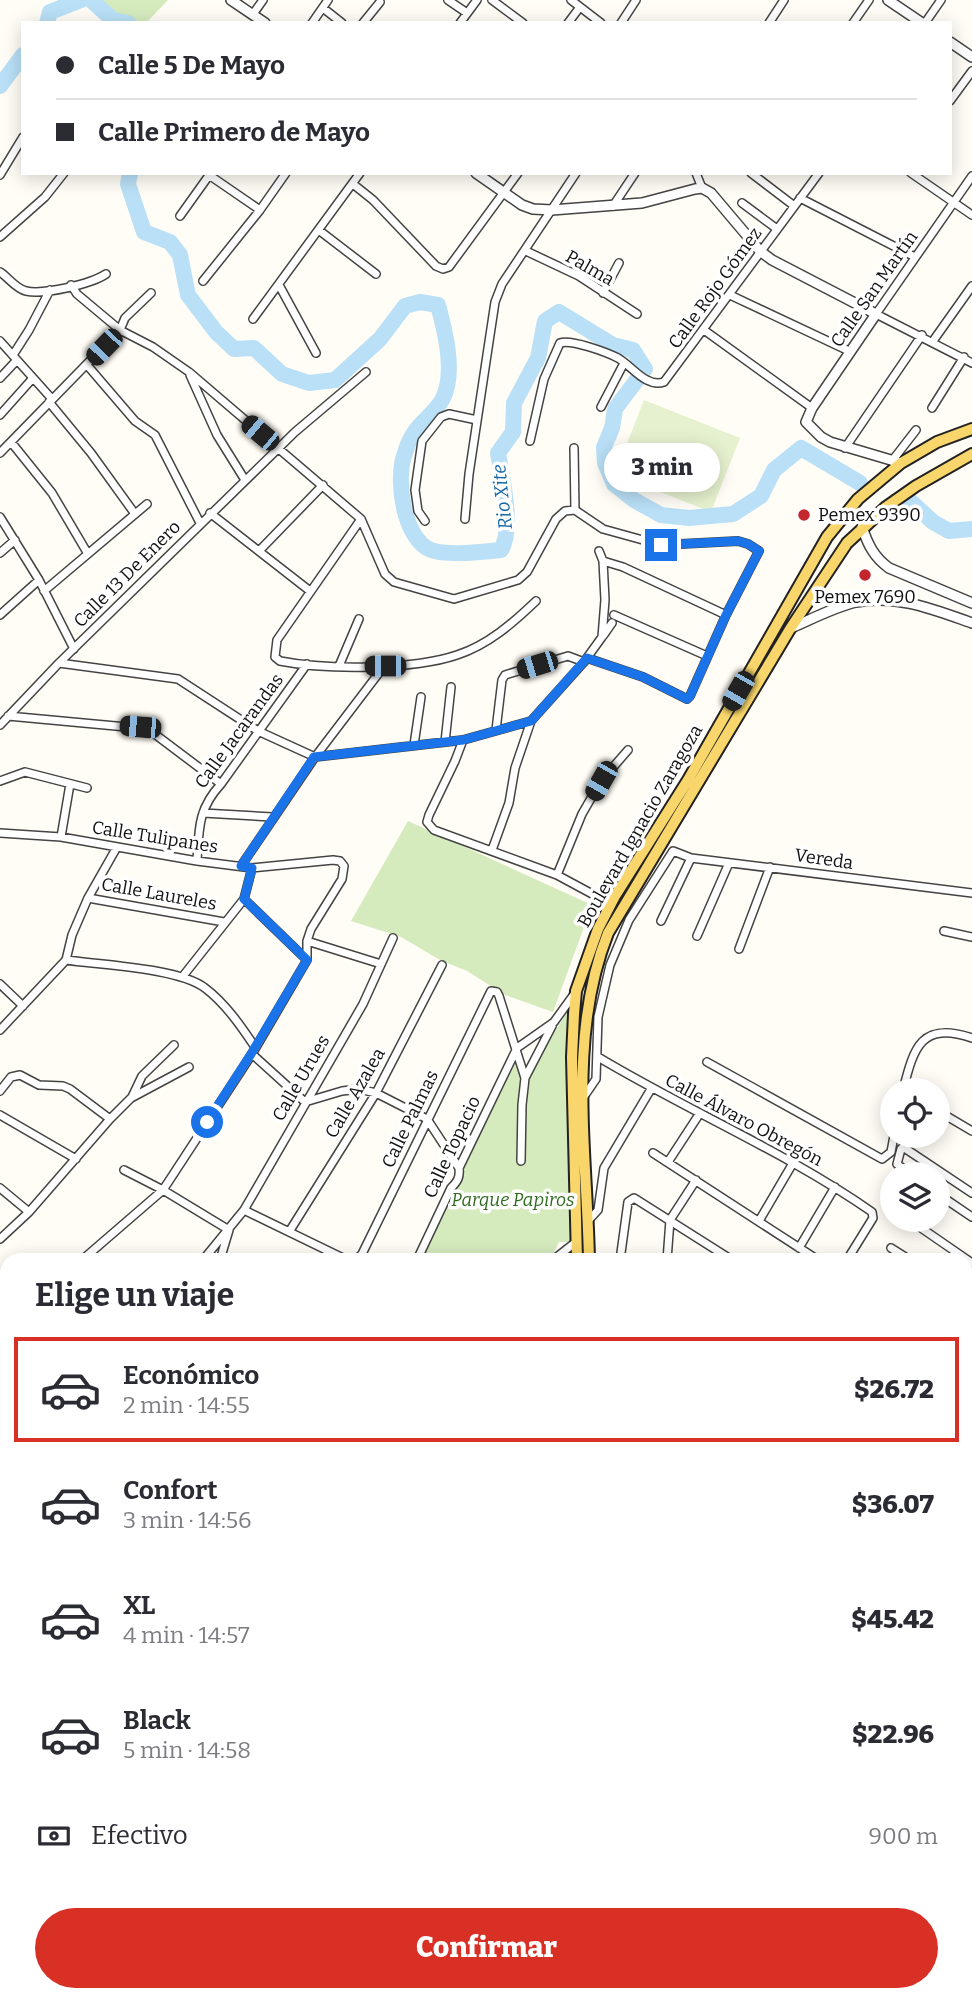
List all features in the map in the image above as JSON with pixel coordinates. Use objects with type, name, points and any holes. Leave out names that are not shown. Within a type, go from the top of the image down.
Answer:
[{"type":"main road","name":"Boulevard Ignacio Zaragoza","points":[[577,1253],[572,1057],[576,990],[588,955],[615,896],[688,780],[827,537],[858,499],[897,462],[937,442],[972,429]]},
{"type":"main road","name":"Boulevard Ignacio Zaragoza","points":[[589,1253],[583,1098],[586,1021],[594,975],[608,933],[790,629],[836,559],[862,527],[916,486],[972,454]]},
{"type":"street","points":[[231,0],[262,21]]},
{"type":"street","points":[[253,15],[263,0]]},
{"type":"street","points":[[313,21],[328,0]]},
{"type":"street","points":[[448,0],[467,13]]},
{"type":"street","points":[[461,21],[477,0]]},
{"type":"street","points":[[492,0],[520,21]]},
{"type":"street","points":[[571,0],[598,21]]},
{"type":"street","points":[[622,21],[636,0]]},
{"type":"street","points":[[770,21],[782,3],[773,0]]},
{"type":"street","points":[[854,21],[869,0]]},
{"type":"street","points":[[888,0],[920,21]]},
{"type":"street","points":[[925,21],[941,0]]},
{"type":"street","points":[[365,21],[380,2]]},
{"type":"street","points":[[570,21],[580,7]]},
{"type":"street","points":[[323,8],[339,21]]},
{"type":"street","points":[[952,43],[972,57]]},
{"type":"street","points":[[952,98],[972,71]]},
{"type":"street","points":[[0,176],[21,140]]},
{"type":"street","points":[[0,237],[45,197],[62,175]]},
{"type":"street","points":[[180,216],[209,175]]},
{"type":"street","points":[[211,175],[260,210]]},
{"type":"street","points":[[203,281],[285,175]]},
{"type":"street","points":[[253,319],[359,175]]},
{"type":"street","points":[[479,175],[533,209],[642,204],[702,188]]},
{"type":"street","points":[[353,184],[373,200],[436,266],[443,269],[449,267],[517,175]]},
{"type":"street","points":[[465,519],[495,302],[502,284],[575,175]]},
{"type":"street","points":[[613,206],[634,175]]},
{"type":"street","points":[[697,175],[702,188],[718,199],[760,251],[772,261],[922,335],[972,363]]},
{"type":"street","points":[[754,175],[793,205]]},
{"type":"street","points":[[914,175],[972,215]]},
{"type":"street","name":"Calle Rojo Gómez","points":[[530,441],[544,379],[560,343],[568,341],[601,351],[649,381],[657,384],[664,382],[817,176]]},
{"type":"street","name":"Calle San Martín","points":[[845,447],[821,437],[806,422],[849,351],[972,176]]},
{"type":"street","points":[[800,198],[915,257]]},
{"type":"street","points":[[741,203],[777,229]]},
{"type":"street","points":[[320,231],[376,274]]},
{"type":"street","name":"Palma","points":[[526,251],[579,276],[637,314]]},
{"type":"street","points":[[603,293],[619,263]]},
{"type":"street","points":[[0,272],[25,291],[50,290],[90,282],[106,274]]},
{"type":"street","points":[[71,285],[77,294],[120,330],[153,347],[188,372],[361,519],[388,579],[454,599],[518,580],[523,576],[556,519],[565,511],[575,510],[603,529],[661,545],[738,541],[759,551],[687,699],[643,677],[585,660],[564,657],[505,676],[502,680],[496,730]]},
{"type":"street","points":[[279,285],[316,353]]},
{"type":"street","points":[[933,341],[972,286]]},
{"type":"street","points":[[0,378],[15,357],[50,290]]},
{"type":"street","points":[[0,453],[87,365],[120,330],[125,318],[151,293]]},
{"type":"street","points":[[730,295],[849,351]]},
{"type":"street","points":[[704,330],[813,408]]},
{"type":"street","points":[[916,430],[897,462],[845,447],[922,335]]},
{"type":"street","points":[[0,341],[33,378],[135,514]]},
{"type":"street","points":[[932,408],[964,357]]},
{"type":"street","points":[[601,407],[624,363]]},
{"type":"street","points":[[87,365],[135,421],[155,435],[200,523]]},
{"type":"street","points":[[188,372],[217,435],[245,480]]},
{"type":"street","name":"Calle 13 De Enero","points":[[0,725],[210,513],[278,448],[366,372]]},
{"type":"street","points":[[0,415],[33,378]]},
{"type":"street","points":[[425,521],[418,512],[415,490],[422,441],[442,417],[449,414],[477,420]]},
{"type":"street","points":[[11,442],[52,493],[88,554]]},
{"type":"street","points":[[574,448],[575,510]]},
{"type":"street","points":[[259,551],[323,485]]},
{"type":"street","points":[[44,591],[147,504]]},
{"type":"street","points":[[210,513],[310,591]]},
{"type":"street","points":[[0,517],[39,580],[75,649]]},
{"type":"street","points":[[361,519],[277,640],[275,657],[281,661],[339,666],[385,666],[457,656],[508,627],[536,601]]},
{"type":"street","points":[[862,527],[872,552],[889,568],[972,603]]},
{"type":"street","points":[[0,553],[15,540]]},
{"type":"street","points":[[599,551],[603,561],[605,600],[603,637]]},
{"type":"street","points":[[603,561],[623,567],[726,615]]},
{"type":"street","points":[[0,615],[39,580]]},
{"type":"street","points":[[790,629],[843,606],[882,600],[916,605],[972,623]]},
{"type":"street","points":[[492,850],[509,803],[515,768],[531,721],[585,660],[613,619],[707,656]]},
{"type":"street","points":[[339,666],[359,620]]},
{"type":"street","points":[[59,663],[178,679],[258,731],[314,757],[463,740],[531,721]]},
{"type":"street","name":"Calle Jacarandas","points":[[197,861],[200,818],[207,799],[221,784],[307,664]]},
{"type":"street","points":[[241,866],[314,757],[385,666]]},
{"type":"street","points":[[445,742],[451,687]]},
{"type":"street","points":[[414,745],[421,697]]},
{"type":"street","points":[[8,716],[148,729],[221,784]]},
{"type":"street","points":[[463,740],[427,822],[434,830],[557,875],[596,896],[615,896]]},
{"type":"street","points":[[557,875],[582,814],[601,781],[628,750]]},
{"type":"street","points":[[0,781],[25,772],[87,788]]},
{"type":"street","points":[[61,837],[69,784]]},
{"type":"street","points":[[203,813],[272,817]]},
{"type":"street","name":"Calle Tulipanes","points":[[0,833],[61,837],[252,868],[340,861],[345,873],[311,929],[307,941]]},
{"type":"street","points":[[0,1030],[66,960],[72,935],[88,898],[117,847]]},
{"type":"street","name":"Vereda","points":[[598,1057],[598,1017],[610,965],[629,920],[673,851],[691,858],[972,893]]},
{"type":"street","points":[[661,921],[691,858]]},
{"type":"street","points":[[697,936],[729,863]]},
{"type":"street","points":[[738,949],[770,867]]},
{"type":"street","points":[[183,976],[244,899],[252,868]]},
{"type":"street","name":"Calle Laureles","points":[[88,898],[224,922]]},
{"type":"street","points":[[244,899],[307,960]]},
{"type":"street","points":[[944,931],[972,937]]},
{"type":"street","name":"Calle Urues","points":[[209,1253],[244,1210],[363,1004],[393,938]]},
{"type":"street","points":[[90,1253],[163,1189],[253,1050],[307,960],[307,941],[381,964]]},
{"type":"street","points":[[66,960],[183,976],[205,988],[240,1023],[253,1050],[305,1102],[342,1091],[359,1089],[376,1093],[427,1119],[458,1168]]},
{"type":"street","name":"Calle Azalea","points":[[289,1232],[376,1093],[442,965]]},
{"type":"street","points":[[0,984],[23,1006]]},
{"type":"street","points":[[521,1161],[525,1078],[554,1022],[576,990]]},
{"type":"street","name":"Calle Palmas","points":[[363,1253],[491,992],[496,992],[499,996],[517,1048]]},
{"type":"street","points":[[525,1078],[517,1048],[554,1022]]},
{"type":"street","points":[[907,1078],[912,1055],[929,1036],[954,1032],[972,1038]]},
{"type":"street","points":[[131,1098],[142,1076],[174,1045]]},
{"type":"street","name":"Calle Topacio","points":[[420,1253],[451,1188],[457,1182],[460,1175],[458,1168],[517,1048]]},
{"type":"street","points":[[583,1098],[595,1082],[598,1057]]},
{"type":"street","name":"Calle Álvaro Obregón","points":[[598,1057],[651,1089],[835,1186],[874,1215],[851,1253]]},
{"type":"street","points":[[707,1062],[882,1159],[887,1157],[890,1148]]},
{"type":"street","points":[[0,1239],[29,1212],[131,1098],[189,1067]]},
{"type":"street","points":[[0,1091],[11,1077],[20,1074],[39,1085],[70,1089],[110,1119]]},
{"type":"street","points":[[588,1221],[598,1210],[604,1168],[651,1089]]},
{"type":"street","points":[[668,1162],[700,1113]]},
{"type":"street","points":[[0,1115],[76,1158]]},
{"type":"street","points":[[950,1118],[972,1132]]},
{"type":"street","points":[[898,1162],[904,1147],[926,1162]]},
{"type":"street","points":[[653,1153],[807,1253]]},
{"type":"street","points":[[759,1221],[793,1163]]},
{"type":"street","points":[[124,1170],[163,1189],[229,1230]]},
{"type":"street","points":[[950,1178],[972,1193]]},
{"type":"street","points":[[668,1253],[670,1220],[696,1180]]},
{"type":"street","points":[[799,1248],[835,1186]]},
{"type":"street","points":[[0,1188],[29,1212]]},
{"type":"street","points":[[621,1253],[631,1198],[721,1253]]},
{"type":"street","points":[[950,1202],[972,1217]]},
{"type":"street","points":[[244,1210],[332,1253]]},
{"type":"street","name":"Calle Urues","points":[[222,1253],[229,1230]]},
{"type":"street","points":[[927,1232],[956,1253]]},
{"type":"street","points":[[562,1253],[576,1242]]},
{"type":"street","points":[[891,1248],[899,1253]]},
{"type":"green space","points":[[93,0],[168,0],[148,21],[113,19]]},
{"type":"green space","points":[[644,400],[740,438],[711,512],[615,474]]},
{"type":"green space","points":[[408,821],[592,905],[553,1012],[505,995],[467,971],[440,960],[401,937],[351,921]]},
{"type":"green space","name":"Parque Papiros","points":[[569,1009],[568,1074],[576,1242],[559,1242],[554,1253],[421,1251],[519,1054],[526,1077]]},
{"type":"waterway","name":"Rio Xite","points":[[48,21],[50,12],[81,0]]},
{"type":"waterway","name":"Rio Xite","points":[[91,0],[113,20],[118,21]]},
{"type":"waterway","name":"Rio Xite","points":[[0,86],[21,58]]},
{"type":"waterway","name":"Rio Xite","points":[[130,175],[128,184],[144,232],[170,242],[180,255],[188,295],[216,332],[234,349],[254,348],[282,374],[309,383],[335,380],[380,339],[405,306],[420,302],[438,305],[448,350],[447,386],[441,401],[410,440],[402,464],[401,477],[401,492],[408,521],[421,544],[431,550],[456,553],[501,550],[505,541],[507,517],[498,453],[513,432],[514,403],[538,358],[545,321],[559,312],[613,345],[633,350],[645,369],[615,409],[612,428],[604,447],[605,463],[614,484],[634,500],[661,515],[689,518],[733,514],[761,496],[774,470],[801,448],[860,483]]},
{"type":"waterway","name":"Rio Xite","points":[[909,500],[933,522],[949,531],[972,529]]},
{"type":"place","name":"Pemex 9390","points":[[804,515]]},
{"type":"place","name":"Pemex 7690","points":[[865,575]]},
{"type":"route","points":[[207,1122],[307,960],[244,899],[252,868],[241,866],[314,757],[463,740],[531,721],[587,658],[643,677],[687,699],[759,551],[738,541],[661,545]]}]
